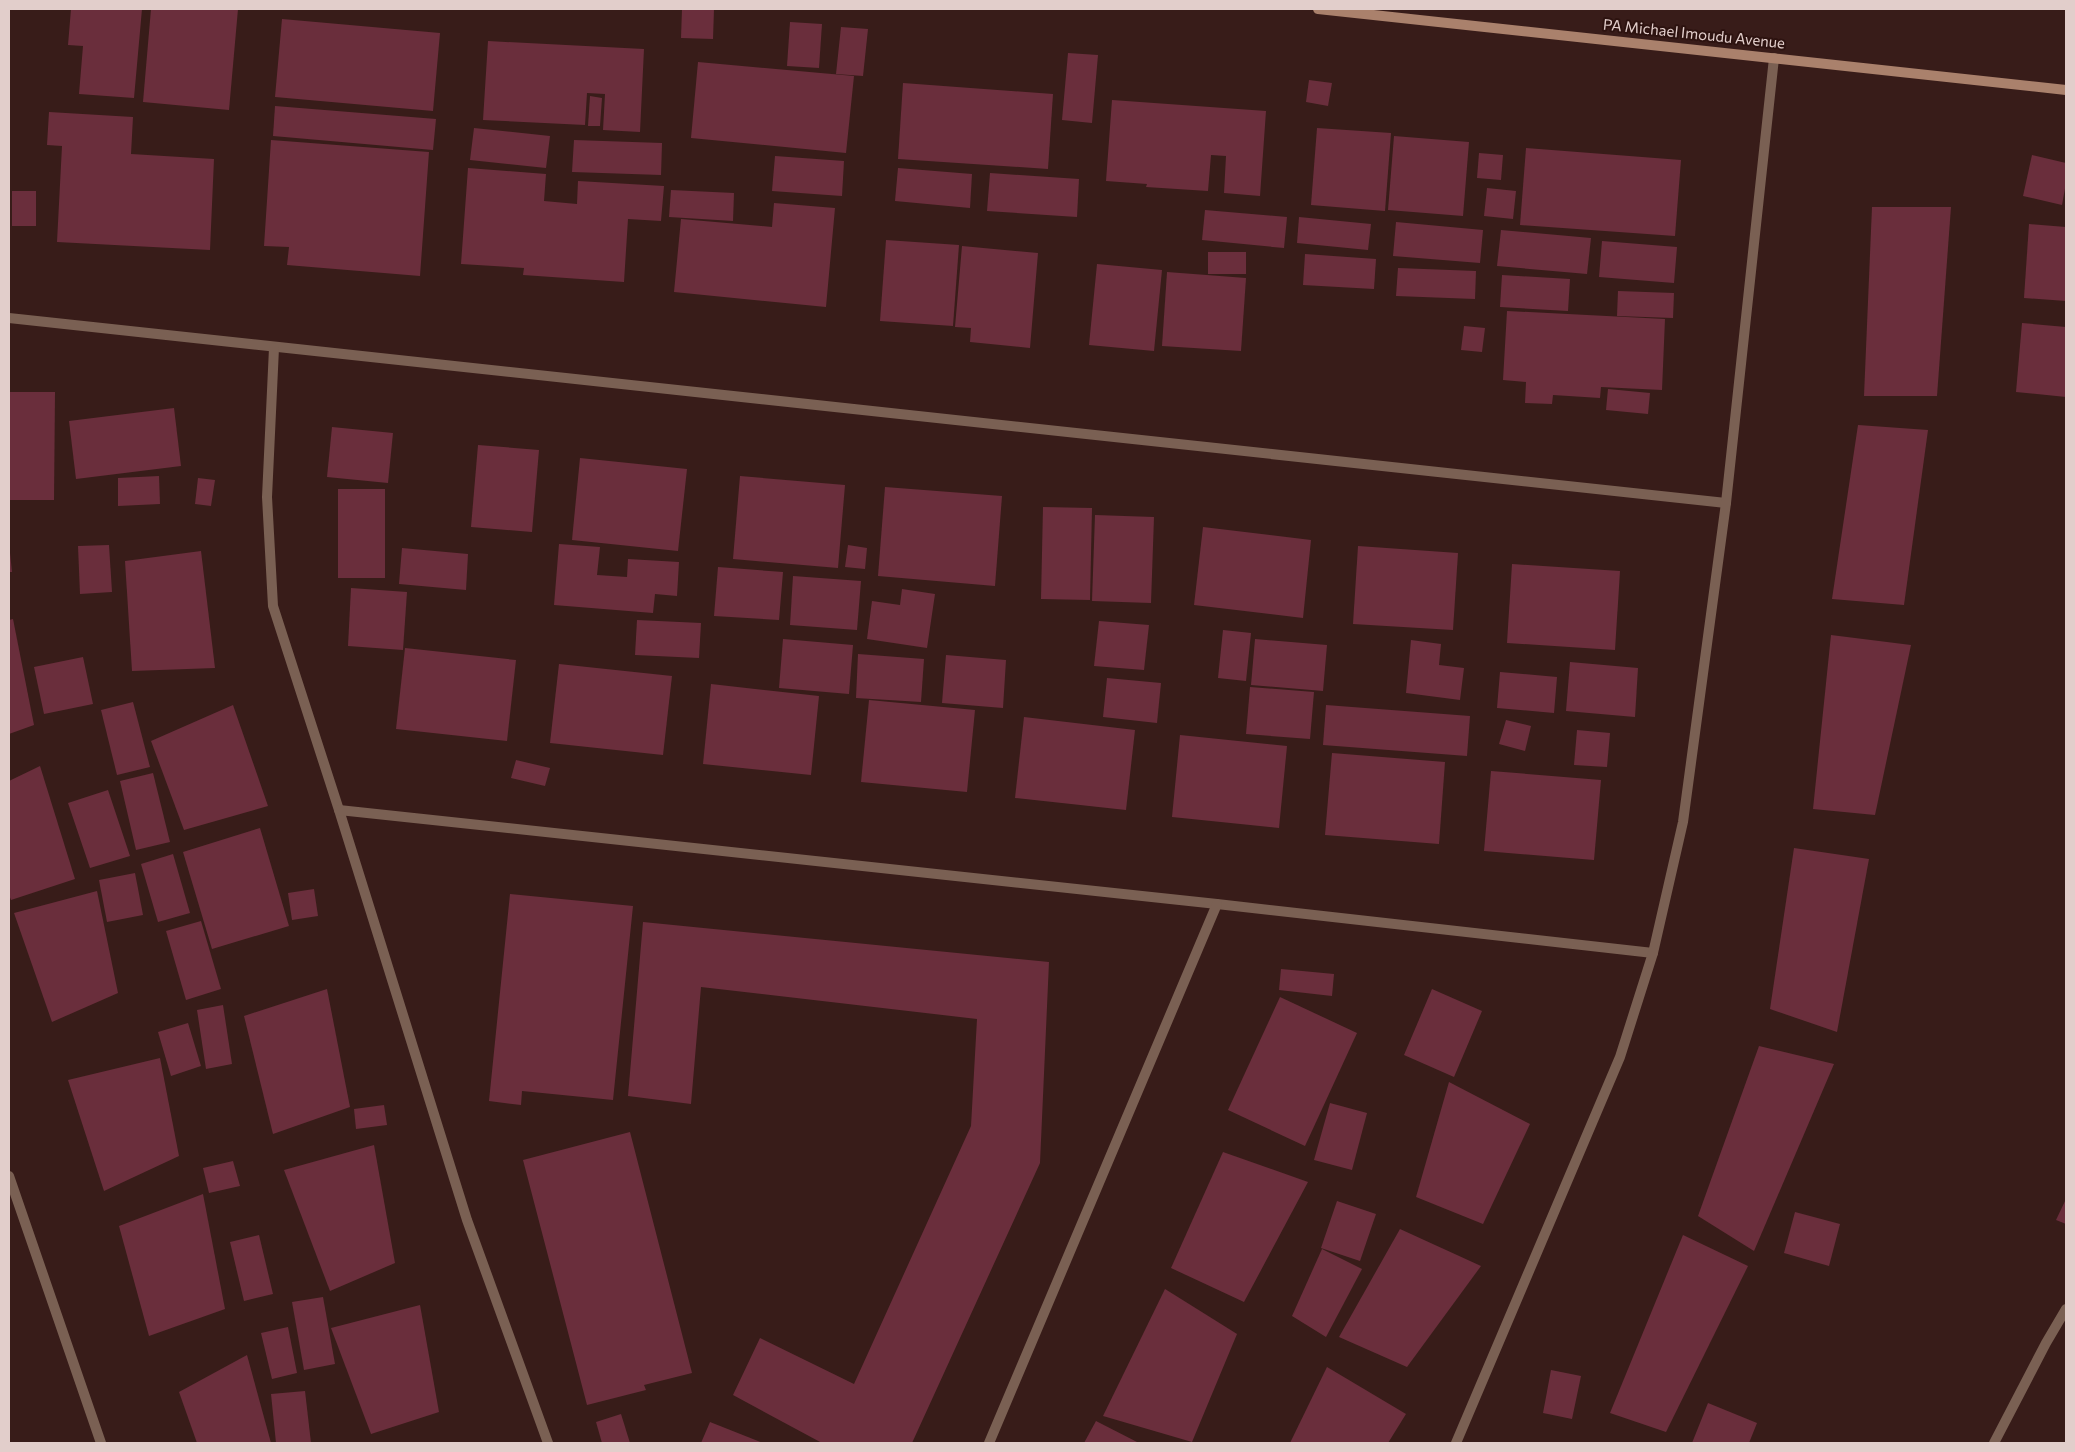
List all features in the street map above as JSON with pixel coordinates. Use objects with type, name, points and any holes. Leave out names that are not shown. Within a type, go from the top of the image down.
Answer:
[{"type":"street","name":"PA Michael Imoudu Avenue","points":[[1318,9],[2066,90]]},
{"type":"street","points":[[1456,1443],[1620,1057],[1653,953],[1683,822],[1726,503],[1774,58]]},
{"type":"street","points":[[9,318],[1726,503]]},
{"type":"street","points":[[274,348],[267,497],[274,606],[340,810],[467,1220],[548,1443]]},
{"type":"street","points":[[340,810],[1217,904],[1653,953]]},
{"type":"street","points":[[989,1443],[1217,904]]},
{"type":"street","points":[[9,1176],[101,1443]]},
{"type":"street","points":[[1994,1443],[2046,1343],[2066,1309]]},
{"type":"building","points":[[71,9],[142,9],[134,98],[79,94],[83,46],[68,45]]},
{"type":"building","points":[[151,9],[238,9],[229,110],[143,102]]},
{"type":"building","points":[[682,9],[714,9],[713,39],[681,38]]},
{"type":"building","points":[[282,19],[440,33],[433,111],[275,97]]},
{"type":"building","points":[[790,22],[822,24],[819,68],[787,66]]},
{"type":"building","points":[[841,27],[868,29],[863,76],[836,74]]},
{"type":"building","points":[[488,41],[644,49],[640,132],[603,130],[605,94],[587,93],[585,125],[483,120]]},
{"type":"building","points":[[1068,53],[1098,55],[1092,123],[1062,120]]},
{"type":"building","points":[[698,62],[854,76],[846,153],[691,138]]},
{"type":"building","points":[[1309,80],[1332,83],[1328,106],[1306,102]]},
{"type":"building","points":[[903,83],[1053,94],[1048,169],[898,159]]},
{"type":"building","points":[[590,96],[602,98],[600,126],[588,126]]},
{"type":"building","points":[[1112,100],[1266,111],[1260,196],[1224,193],[1226,156],[1211,155],[1208,191],[1146,187],[1147,184],[1106,181]]},
{"type":"building","points":[[275,106],[436,119],[433,150],[273,136]]},
{"type":"building","points":[[49,112],[133,117],[131,154],[214,159],[210,250],[57,242],[62,146],[47,145]]},
{"type":"building","points":[[474,128],[550,136],[546,168],[470,160]]},
{"type":"building","points":[[1317,128],[1391,133],[1385,211],[1311,205]]},
{"type":"building","points":[[1394,136],[1469,142],[1463,216],[1388,210]]},
{"type":"building","points":[[271,140],[429,152],[420,276],[287,265],[289,247],[264,246]]},
{"type":"building","points":[[574,140],[662,143],[661,175],[572,172]]},
{"type":"building","points":[[1526,148],[1681,160],[1675,236],[1520,225]]},
{"type":"building","points":[[1479,153],[1503,155],[1501,180],[1477,178]]},
{"type":"building","points":[[2032,155],[2066,163],[2066,183],[2062,205],[2023,196]]},
{"type":"building","points":[[775,156],[844,161],[842,196],[772,191]]},
{"type":"building","points":[[468,168],[546,174],[544,201],[577,204],[578,181],[664,186],[661,221],[628,219],[624,282],[523,275],[524,268],[461,264]]},
{"type":"building","points":[[898,168],[972,174],[970,208],[895,201]]},
{"type":"building","points":[[990,173],[1079,179],[1077,217],[987,211]]},
{"type":"building","points":[[1487,188],[1516,191],[1513,219],[1484,216]]},
{"type":"building","points":[[671,190],[734,193],[733,221],[669,217]]},
{"type":"building","points":[[12,191],[36,191],[36,226],[12,226]]},
{"type":"building","points":[[774,203],[835,208],[826,307],[674,292],[681,219],[772,227]]},
{"type":"building","points":[[1872,207],[1951,207],[1937,396],[1864,396]]},
{"type":"building","points":[[1205,210],[1287,217],[1284,248],[1202,240]]},
{"type":"building","points":[[1299,217],[1371,224],[1368,250],[1297,243]]},
{"type":"building","points":[[1396,222],[1483,230],[1480,263],[1393,256]]},
{"type":"building","points":[[2029,224],[2066,227],[2066,301],[2024,298]]},
{"type":"building","points":[[1501,230],[1591,238],[1587,274],[1497,266]]},
{"type":"building","points":[[886,240],[959,245],[953,326],[880,321]]},
{"type":"building","points":[[1602,241],[1677,247],[1674,283],[1599,277]]},
{"type":"building","points":[[962,246],[1038,253],[1030,348],[970,342],[971,328],[955,327]]},
{"type":"building","points":[[1208,252],[1246,252],[1246,274],[1208,274]]},
{"type":"building","points":[[1305,254],[1376,259],[1374,289],[1303,285]]},
{"type":"building","points":[[1097,264],[1162,270],[1154,351],[1089,345]]},
{"type":"building","points":[[1398,268],[1476,271],[1475,299],[1396,296]]},
{"type":"building","points":[[1167,272],[1246,278],[1241,351],[1162,346]]},
{"type":"building","points":[[1502,275],[1570,279],[1568,311],[1500,307]]},
{"type":"building","points":[[1618,291],[1674,293],[1673,318],[1617,316]]},
{"type":"building","points":[[1507,311],[1665,319],[1662,390],[1601,387],[1600,398],[1553,395],[1552,404],[1525,403],[1526,382],[1503,380]]},
{"type":"building","points":[[2022,323],[2066,327],[2066,397],[2016,392]]},
{"type":"building","points":[[1464,326],[1485,328],[1482,352],[1461,350]]},
{"type":"building","points":[[1608,389],[1650,393],[1648,414],[1606,410]]},
{"type":"building","points":[[9,392],[55,392],[54,500],[9,500]]},
{"type":"building","points":[[174,408],[181,466],[76,479],[69,421]]},
{"type":"building","points":[[1858,425],[1928,430],[1904,605],[1832,599]]},
{"type":"building","points":[[332,427],[393,433],[388,483],[327,477]]},
{"type":"building","points":[[478,445],[539,450],[532,532],[471,527]]},
{"type":"building","points":[[580,458],[687,469],[678,551],[572,540]]},
{"type":"building","points":[[159,476],[160,504],[118,506],[118,478]]},
{"type":"building","points":[[740,476],[845,485],[838,568],[733,559]]},
{"type":"building","points":[[198,478],[215,480],[211,506],[195,504]]},
{"type":"building","points":[[885,487],[1002,496],[995,586],[878,576]]},
{"type":"building","points":[[338,489],[385,489],[385,578],[338,578]]},
{"type":"building","points":[[1043,507],[1092,508],[1090,600],[1041,599]]},
{"type":"building","points":[[1095,515],[1154,517],[1151,603],[1092,601]]},
{"type":"building","points":[[1203,527],[1311,540],[1303,618],[1194,605]]},
{"type":"building","points":[[559,544],[600,547],[597,575],[627,577],[628,559],[679,562],[677,596],[655,594],[653,613],[554,605]]},
{"type":"building","points":[[109,545],[112,592],[80,594],[78,546]]},
{"type":"building","points":[[848,545],[867,548],[865,569],[845,567]]},
{"type":"building","points":[[1358,546],[1458,553],[1453,630],[1353,624]]},
{"type":"building","points":[[402,548],[468,554],[466,590],[399,584]]},
{"type":"building","points":[[201,551],[215,668],[132,671],[125,561]]},
{"type":"building","points":[[10,553],[12,572],[9,572]]},
{"type":"building","points":[[1512,564],[1620,571],[1615,650],[1507,643]]},
{"type":"building","points":[[718,567],[783,572],[779,620],[714,616]]},
{"type":"building","points":[[793,576],[861,581],[857,630],[790,625]]},
{"type":"building","points":[[351,588],[407,592],[403,650],[348,646]]},
{"type":"building","points":[[902,589],[935,594],[927,648],[867,639],[872,601],[900,605]]},
{"type":"building","points":[[13,619],[34,725],[9,734],[9,620]]},
{"type":"building","points":[[637,620],[701,623],[699,658],[635,655]]},
{"type":"building","points":[[1099,621],[1149,625],[1144,670],[1094,666]]},
{"type":"building","points":[[1223,630],[1251,633],[1246,681],[1218,678]]},
{"type":"building","points":[[1831,635],[1911,645],[1875,815],[1813,809]]},
{"type":"building","points":[[783,639],[853,645],[849,694],[779,688]]},
{"type":"building","points":[[1255,639],[1327,645],[1323,691],[1251,685]]},
{"type":"building","points":[[1411,640],[1441,644],[1439,665],[1464,668],[1460,700],[1406,693]]},
{"type":"building","points":[[405,648],[516,660],[507,741],[396,729]]},
{"type":"building","points":[[858,654],[924,659],[921,702],[856,698]]},
{"type":"building","points":[[946,655],[1006,660],[1003,708],[942,703]]},
{"type":"building","points":[[83,657],[93,704],[44,714],[34,667]]},
{"type":"building","points":[[1570,662],[1638,668],[1635,717],[1566,711]]},
{"type":"building","points":[[559,664],[672,676],[663,755],[550,743]]},
{"type":"building","points":[[1500,672],[1557,677],[1554,713],[1497,708]]},
{"type":"building","points":[[1107,678],[1161,683],[1157,723],[1103,717]]},
{"type":"building","points":[[711,684],[819,696],[811,775],[703,764]]},
{"type":"building","points":[[1250,687],[1314,692],[1310,739],[1246,734]]},
{"type":"building","points":[[869,700],[975,710],[967,792],[861,782]]},
{"type":"building","points":[[133,702],[150,767],[117,775],[101,710]]},
{"type":"building","points":[[233,705],[268,806],[184,830],[151,741]]},
{"type":"building","points":[[1326,705],[1470,716],[1467,756],[1323,745]]},
{"type":"building","points":[[1024,717],[1135,730],[1126,810],[1015,798]]},
{"type":"building","points":[[1506,720],[1531,726],[1525,751],[1499,744]]},
{"type":"building","points":[[1577,730],[1610,733],[1607,767],[1574,765]]},
{"type":"building","points":[[1180,735],[1287,746],[1279,828],[1172,817]]},
{"type":"building","points":[[1332,753],[1445,762],[1439,844],[1325,835]]},
{"type":"building","points":[[516,760],[550,768],[545,786],[511,778]]},
{"type":"building","points":[[40,766],[75,879],[11,900],[9,895],[9,781]]},
{"type":"building","points":[[1491,771],[1601,780],[1594,860],[1484,851]]},
{"type":"building","points":[[153,773],[170,842],[136,850],[120,781]]},
{"type":"building","points":[[108,790],[130,856],[90,868],[68,803]]},
{"type":"building","points":[[260,828],[289,926],[212,949],[183,852]]},
{"type":"building","points":[[1794,848],[1869,859],[1837,1032],[1770,1009]]},
{"type":"building","points":[[173,854],[190,913],[158,922],[141,864]]},
{"type":"building","points":[[135,873],[143,915],[107,922],[99,880]]},
{"type":"building","points":[[314,889],[318,916],[292,920],[288,893]]},
{"type":"building","points":[[97,891],[118,993],[52,1022],[14,913]]},
{"type":"building","points":[[510,894],[633,906],[613,1100],[522,1091],[521,1105],[489,1101]]},
{"type":"building","points":[[201,921],[221,989],[186,1000],[166,931]]},
{"type":"building","points":[[643,922],[1049,962],[1040,1163],[912,1443],[822,1443],[733,1395],[760,1338],[854,1384],[971,1126],[977,1019],[701,987],[691,1104],[628,1096]]},
{"type":"building","points":[[1281,969],[1334,974],[1332,996],[1279,990]]},
{"type":"building","points":[[327,989],[350,1107],[273,1134],[244,1016]]},
{"type":"building","points":[[1432,989],[1482,1011],[1454,1077],[1404,1055]]},
{"type":"building","points":[[1280,997],[1357,1033],[1305,1146],[1228,1110]]},
{"type":"building","points":[[223,1005],[232,1064],[206,1069],[197,1010]]},
{"type":"building","points":[[188,1023],[201,1066],[171,1076],[158,1032]]},
{"type":"building","points":[[1759,1046],[1834,1064],[1754,1251],[1698,1216]]},
{"type":"building","points":[[160,1058],[179,1156],[104,1191],[68,1080]]},
{"type":"building","points":[[1449,1082],[1530,1124],[1483,1224],[1416,1197]]},
{"type":"building","points":[[1330,1103],[1367,1113],[1352,1170],[1314,1160]]},
{"type":"building","points":[[384,1105],[387,1125],[356,1129],[354,1109]]},
{"type":"building","points":[[630,1132],[692,1373],[644,1385],[646,1390],[587,1405],[523,1160]]},
{"type":"building","points":[[374,1145],[395,1263],[330,1291],[284,1170]]},
{"type":"building","points":[[1223,1152],[1308,1182],[1244,1302],[1171,1268]]},
{"type":"building","points":[[233,1161],[240,1186],[209,1193],[203,1168]]},
{"type":"building","points":[[203,1194],[225,1309],[149,1336],[119,1226]]},
{"type":"building","points":[[2066,1199],[2066,1224],[2056,1220]]},
{"type":"building","points":[[1337,1201],[1376,1214],[1360,1261],[1321,1248]]},
{"type":"building","points":[[1795,1212],[1840,1224],[1829,1266],[1784,1253]]},
{"type":"building","points":[[1400,1229],[1481,1266],[1407,1367],[1339,1337]]},
{"type":"building","points":[[259,1235],[273,1294],[244,1301],[230,1242]]},
{"type":"building","points":[[1683,1235],[1748,1266],[1666,1432],[1610,1413]]},
{"type":"building","points":[[1322,1249],[1362,1269],[1326,1337],[1292,1316]]},
{"type":"building","points":[[1165,1289],[1237,1334],[1192,1442],[1103,1416]]},
{"type":"building","points":[[323,1297],[335,1364],[304,1370],[292,1302]]},
{"type":"building","points":[[420,1305],[439,1412],[371,1434],[331,1328]]},
{"type":"building","points":[[288,1327],[297,1373],[272,1379],[261,1333]]},
{"type":"building","points":[[247,1355],[271,1443],[197,1443],[179,1392]]},
{"type":"building","points":[[1327,1367],[1406,1414],[1388,1443],[1290,1443]]},
{"type":"building","points":[[1551,1370],[1581,1376],[1572,1419],[1543,1413]]},
{"type":"building","points":[[305,1391],[311,1443],[276,1443],[271,1394]]},
{"type":"building","points":[[1708,1403],[1757,1423],[1749,1443],[1692,1443]]},
{"type":"building","points":[[621,1414],[630,1443],[602,1443],[596,1422]]},
{"type":"building","points":[[1096,1421],[1139,1443],[1084,1443]]},
{"type":"building","points":[[710,1422],[763,1443],[701,1443]]}]
